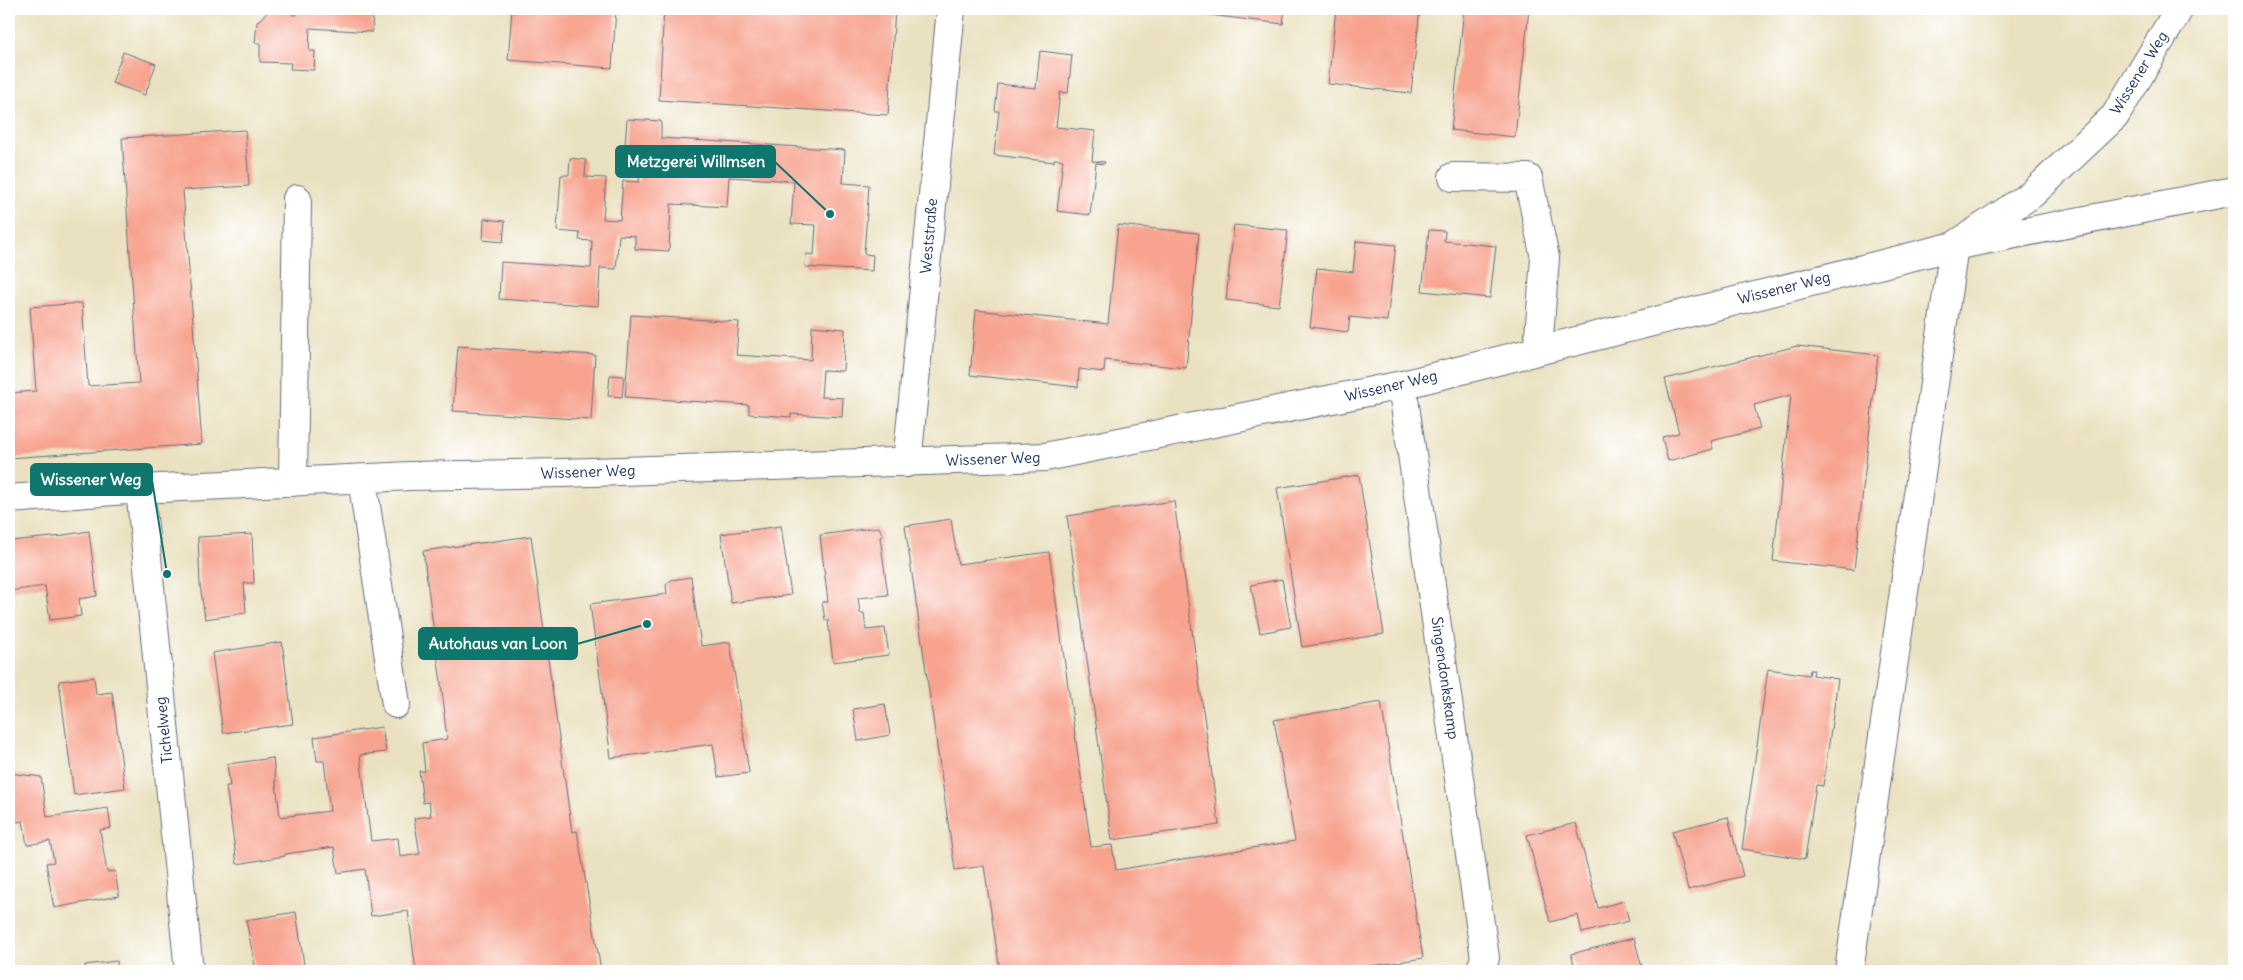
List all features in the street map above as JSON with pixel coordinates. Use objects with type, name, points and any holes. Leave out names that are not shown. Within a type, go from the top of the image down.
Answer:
[{"type":"street","name":"Weststraße","points":[[907,462],[951,9]]},
{"type":"street","name":"Wissener Weg","points":[[1954,246],[2032,194],[2115,116],[2179,9]]},
{"type":"street","points":[[1453,177],[1528,178],[1545,258],[1538,350]]},
{"type":"street","name":"Wissener Weg","points":[[9,499],[140,489],[362,478],[1045,457],[1402,385],[1954,246],[2234,190]]},
{"type":"street","points":[[294,482],[297,199]]},
{"type":"street","points":[[1849,971],[1954,246]]},
{"type":"street","name":"Singendonkskamp","points":[[1402,385],[1486,958],[1480,971]]},
{"type":"street","points":[[362,478],[396,704]]},
{"type":"street","name":"Tichelweg","points":[[140,489],[189,971]]},
{"type":"building","points":[[271,9],[293,9],[292,15],[297,15],[297,9],[373,9],[372,32],[310,28],[309,51],[315,51],[314,70],[290,69],[291,63],[260,62],[260,43],[255,43],[257,22]]},
{"type":"building","points":[[512,9],[616,9],[612,68],[508,60]]},
{"type":"building","points":[[664,9],[895,9],[888,115],[659,100]]},
{"type":"building","points":[[1160,9],[1285,9],[1283,24]]},
{"type":"building","points":[[1336,9],[1420,9],[1411,93],[1328,84]]},
{"type":"building","points":[[1464,9],[1529,9],[1515,137],[1451,130]]},
{"type":"building","points":[[1040,51],[1072,55],[1068,93],[1060,92],[1056,127],[1095,131],[1092,161],[1105,162],[1104,164],[1096,163],[1090,215],[1057,211],[1063,160],[1054,159],[1054,162],[994,155],[999,111],[995,111],[998,84],[1036,88]]},
{"type":"building","points":[[123,52],[156,64],[145,95],[112,83]]},
{"type":"building","points":[[627,119],[661,121],[661,138],[845,150],[843,183],[869,185],[864,254],[873,255],[872,271],[805,267],[806,254],[814,255],[816,225],[791,224],[794,181],[729,177],[727,207],[671,204],[669,251],[635,249],[635,236],[619,235],[616,269],[600,268],[598,306],[499,299],[501,262],[591,268],[592,241],[579,240],[580,233],[557,231],[561,175],[569,175],[570,158],[586,160],[585,177],[606,178],[603,219],[620,220],[623,181],[639,182],[640,161],[624,160]]},
{"type":"building","points":[[245,130],[249,186],[183,190],[202,444],[9,458],[9,393],[36,391],[30,307],[82,303],[88,386],[139,383],[122,138]]},
{"type":"building","points":[[484,219],[505,221],[503,242],[483,240]]},
{"type":"building","points":[[1118,225],[1199,233],[1186,368],[1105,360],[1104,372],[1079,369],[1078,387],[970,375],[976,310],[1108,324]]},
{"type":"building","points":[[1234,225],[1288,230],[1279,306],[1226,300]]},
{"type":"building","points":[[1429,230],[1445,231],[1444,241],[1496,246],[1490,298],[1422,291]]},
{"type":"building","points":[[1356,241],[1396,245],[1387,321],[1350,317],[1348,332],[1310,327],[1317,268],[1353,272]]},
{"type":"building","points":[[631,315],[739,322],[736,355],[811,360],[812,326],[845,329],[843,371],[823,370],[821,397],[843,398],[842,417],[791,414],[791,417],[749,414],[749,405],[625,397]]},
{"type":"building","points":[[458,346],[595,355],[591,420],[453,411]]},
{"type":"building","points":[[1797,346],[1878,355],[1854,570],[1773,561],[1791,395],[1754,405],[1760,429],[1711,441],[1713,449],[1668,461],[1662,437],[1679,433],[1665,379]]},
{"type":"building","points":[[610,375],[624,376],[622,397],[608,396]]},
{"type":"building","points":[[1359,475],[1384,634],[1302,647],[1277,488]]},
{"type":"building","points":[[1174,501],[1219,825],[1112,840],[1067,516]]},
{"type":"building","points":[[951,519],[958,564],[1049,552],[1091,847],[1112,845],[1116,870],[1295,841],[1274,720],[1381,702],[1423,958],[1340,971],[1000,971],[984,866],[955,870],[905,526]]},
{"type":"building","points":[[781,526],[791,595],[731,603],[721,534]]},
{"type":"building","points":[[879,527],[883,536],[880,537],[888,595],[858,598],[860,613],[864,613],[866,630],[885,628],[889,655],[833,662],[828,620],[825,620],[822,602],[828,602],[820,535]]},
{"type":"building","points":[[89,531],[97,596],[79,599],[81,616],[50,620],[45,586],[9,591],[9,541],[64,536]]},
{"type":"building","points":[[252,534],[254,583],[244,583],[246,613],[205,619],[200,585],[198,537]]},
{"type":"building","points":[[531,536],[572,832],[577,831],[601,971],[416,971],[408,911],[371,916],[365,869],[338,873],[334,847],[285,854],[285,856],[237,864],[226,786],[230,786],[227,764],[273,758],[280,817],[330,811],[324,761],[317,761],[314,737],[382,727],[386,752],[360,755],[371,841],[398,838],[400,857],[420,854],[414,818],[431,816],[429,802],[423,803],[419,771],[425,771],[422,743],[447,739],[423,551]]},
{"type":"building","points":[[691,577],[701,646],[730,642],[749,773],[718,777],[713,744],[611,758],[590,604],[667,594],[666,585],[671,580]]},
{"type":"building","points":[[1282,579],[1291,627],[1260,633],[1251,585]]},
{"type":"building","points":[[282,642],[293,724],[223,733],[212,653]]},
{"type":"building","points":[[1768,669],[1809,675],[1810,670],[1814,670],[1813,675],[1838,679],[1823,786],[1816,785],[1805,859],[1742,849]]},
{"type":"building","points":[[94,677],[96,694],[112,692],[125,788],[74,795],[59,681]]},
{"type":"building","points":[[885,704],[890,735],[858,741],[853,709]]},
{"type":"building","points":[[9,773],[41,777],[47,817],[108,808],[111,828],[100,830],[107,872],[115,871],[119,896],[54,908],[46,863],[54,862],[50,841],[27,845],[23,821],[11,823]]},
{"type":"building","points":[[1728,817],[1743,876],[1688,890],[1672,831]]},
{"type":"building","points":[[1576,823],[1598,908],[1624,901],[1629,921],[1582,933],[1578,915],[1550,922],[1527,835]]},
{"type":"building","points":[[296,912],[305,971],[256,971],[246,920]]},
{"type":"building","points":[[1634,938],[1643,971],[1576,971],[1571,954]]},
{"type":"building","points":[[117,961],[118,971],[86,971],[85,965]]},
{"type":"place","name":"Metzgerei Willmsen","points":[[830,214]]},
{"type":"place","name":"Wissener Weg","points":[[167,574]]},
{"type":"place","name":"Autohaus van Loon","points":[[647,624]]}]
